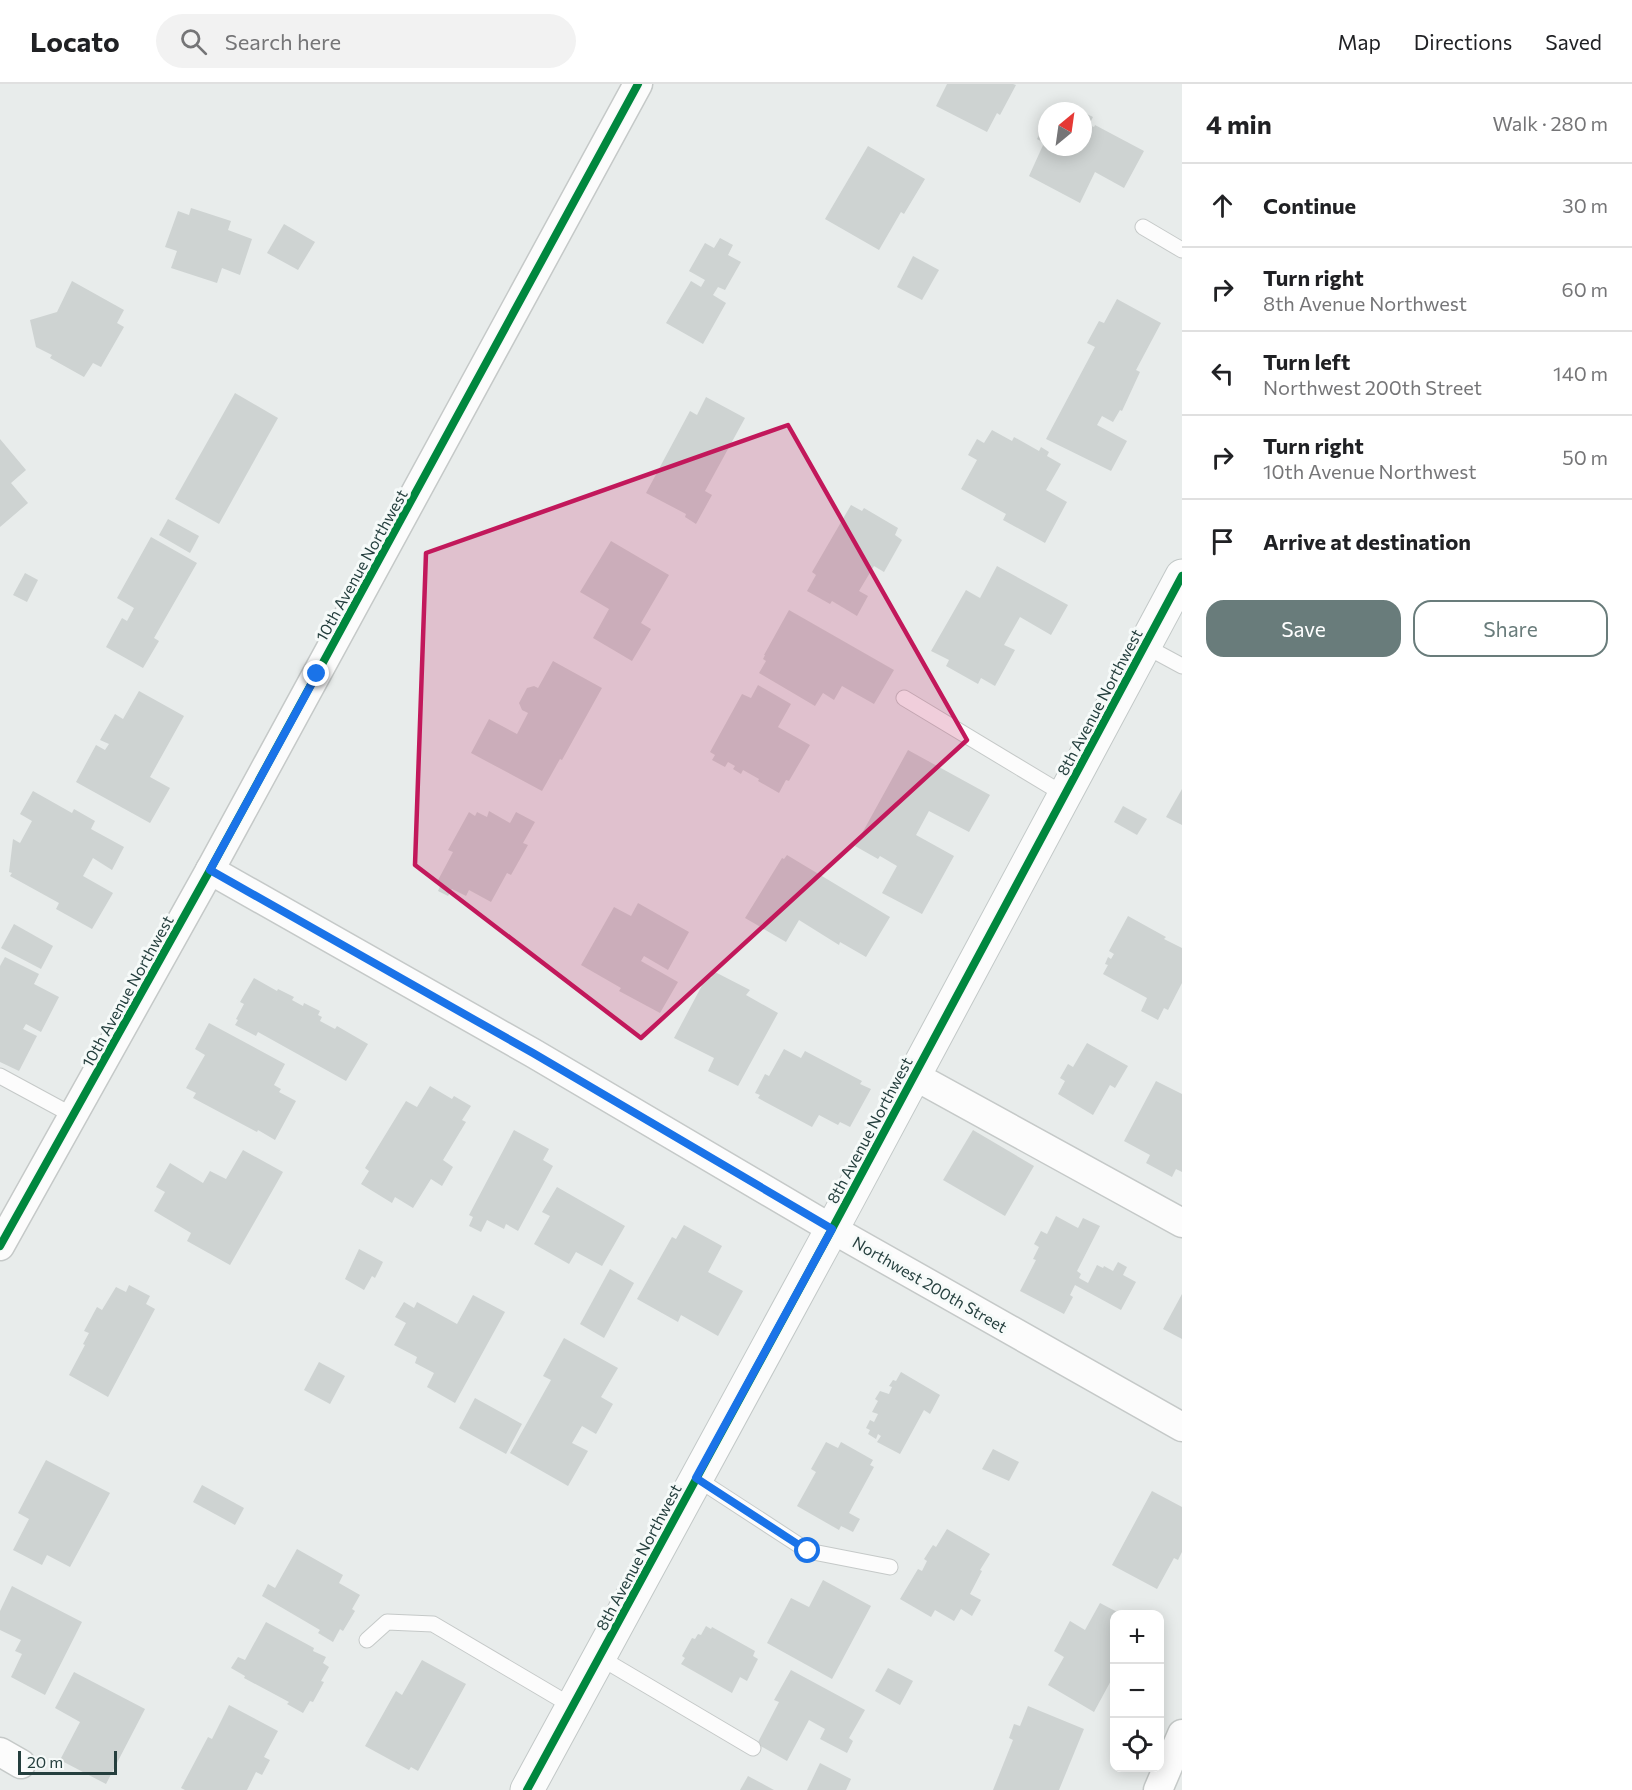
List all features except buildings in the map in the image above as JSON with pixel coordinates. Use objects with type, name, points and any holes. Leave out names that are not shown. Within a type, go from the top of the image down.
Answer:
[{"type":"main road","name":"8th Avenue Northwest","points":[[527,1790],[832,1229],[1182,576]]},
{"type":"street","name":"10th Avenue Northwest","points":[[0,1246],[210,870],[633,86]]},
{"type":"street","name":"Northwest 200th Street","points":[[210,870],[523,1047],[832,1229],[1182,1427]]},
{"type":"street","points":[[913,1075],[1182,1223]]},
{"type":"street","points":[[1158,1790],[1182,1734]]},
{"type":"lane","points":[[1143,227],[1182,250]]},
{"type":"lane","points":[[1145,646],[1182,666]]},
{"type":"lane","points":[[904,698],[1065,795]]},
{"type":"lane","points":[[0,1076],[72,1115]]},
{"type":"lane","points":[[696,1478],[808,1551],[890,1567]]},
{"type":"lane","points":[[367,1640],[387,1622],[433,1624],[572,1706]]},
{"type":"lane","points":[[599,1657],[753,1748]]},
{"type":"highlighted area","points":[[788,425],[967,740],[641,1038],[415,865],[426,553]]},
{"type":"cycle path","points":[[0,1246],[210,870],[638,84]]},
{"type":"cycle path","points":[[527,1790],[832,1229],[1182,576]]},
{"type":"route","points":[[317,674],[210,870],[533,1053],[832,1229],[696,1478],[808,1551]]}]
